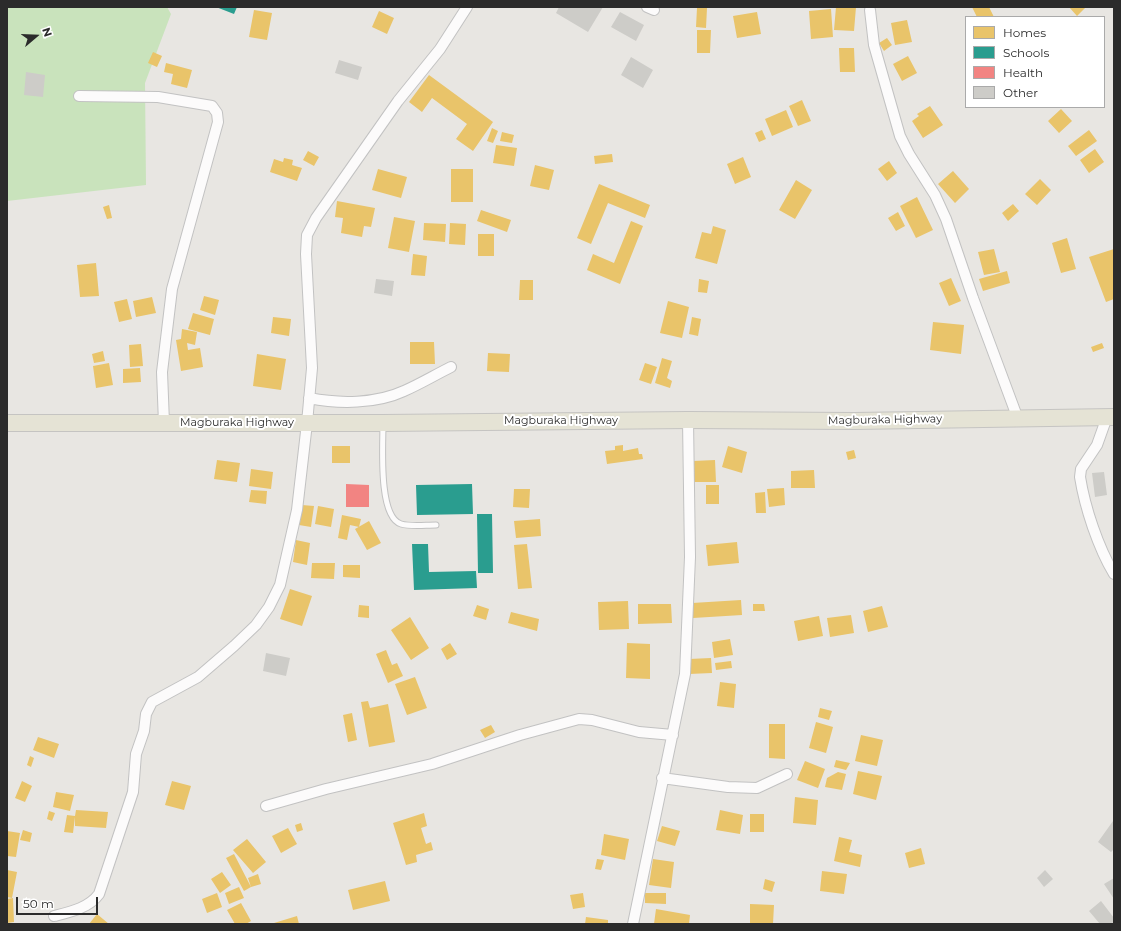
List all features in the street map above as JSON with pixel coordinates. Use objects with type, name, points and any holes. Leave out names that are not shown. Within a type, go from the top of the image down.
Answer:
[{"type":"main road","name":"Magburaka Highway","points":[[7,423],[383,423],[688,420],[854,422],[1110,417]]},
{"type":"street","points":[[54,916],[84,906],[94,901],[99,894],[133,792],[136,754],[144,731],[146,714],[152,702],[198,677],[256,625],[269,607],[280,585],[297,510],[312,368],[306,254],[307,235],[316,218],[398,101],[440,49],[467,7]]},
{"type":"street","points":[[870,10],[874,45],[900,136],[909,154],[935,195],[946,219],[973,298],[1018,419]]},
{"type":"street","points":[[80,96],[158,97],[212,106],[218,113],[218,122],[172,289],[162,372],[164,422]]},
{"type":"street","points":[[309,398],[328,402],[378,399],[404,391],[451,367]]},
{"type":"street","points":[[1110,417],[1097,445],[1081,469],[1080,477],[1096,535],[1106,561],[1114,574]]},
{"type":"street","points":[[633,924],[662,778],[686,674],[690,557],[688,420]]},
{"type":"street","points":[[266,806],[326,789],[432,764],[520,735],[579,719],[592,720],[639,732],[673,735]]},
{"type":"street","points":[[662,778],[728,787],[757,788],[787,774]]},
{"type":"lane","points":[[383,423],[385,482],[389,512],[394,520],[402,524],[436,525]]},
{"type":"green space","points":[[7,7],[167,7],[171,14],[145,83],[146,185],[7,201]]},
{"type":"building: Homes","points":[[836,7],[856,7],[854,31],[834,30]]},
{"type":"building: Homes","points":[[972,7],[989,7],[994,16],[976,16]]},
{"type":"building: Homes","points":[[1069,7],[1086,7],[1077,16]]},
{"type":"building: Homes","points":[[697,8],[707,8],[706,28],[696,27]]},
{"type":"building: Homes","points":[[831,9],[833,37],[811,39],[809,11]]},
{"type":"building: Homes","points":[[254,10],[272,13],[267,40],[249,37]]},
{"type":"building: Homes","points":[[379,11],[394,18],[387,34],[372,27]]},
{"type":"building: Homes","points":[[757,12],[761,34],[737,38],[733,16]]},
{"type":"building: Homes","points":[[907,20],[912,42],[895,45],[891,23]]},
{"type":"building: Homes","points":[[697,30],[711,30],[710,53],[697,53]]},
{"type":"building: Homes","points":[[887,38],[892,45],[884,51],[879,43]]},
{"type":"building: Homes","points":[[839,48],[854,48],[855,72],[840,72]]},
{"type":"building: Homes","points":[[153,52],[162,56],[157,67],[148,63]]},
{"type":"building: Homes","points":[[908,56],[917,73],[902,81],[893,64]]},
{"type":"building: Homes","points":[[166,63],[192,70],[187,88],[171,84],[173,74],[164,72]]},
{"type":"building: Homes","points":[[429,75],[493,122],[473,151],[456,139],[467,124],[432,98],[422,112],[409,102]]},
{"type":"building: Homes","points":[[802,100],[811,121],[798,126],[789,106]]},
{"type":"building: Homes","points":[[930,106],[943,125],[923,138],[912,121],[919,116],[917,114]]},
{"type":"building: Homes","points":[[1061,109],[1072,121],[1059,133],[1048,121]]},
{"type":"building: Homes","points":[[786,110],[793,127],[772,136],[765,119]]},
{"type":"building: Homes","points":[[492,128],[498,131],[493,143],[487,141]]},
{"type":"building: Homes","points":[[762,130],[766,139],[759,142],[755,133]]},
{"type":"building: Homes","points":[[1089,130],[1097,141],[1076,156],[1068,146]]},
{"type":"building: Homes","points":[[502,132],[514,135],[512,143],[500,141]]},
{"type":"building: Homes","points":[[496,145],[517,148],[514,166],[493,163]]},
{"type":"building: Homes","points":[[1095,149],[1104,162],[1089,173],[1080,160]]},
{"type":"building: Homes","points":[[308,151],[319,157],[314,166],[303,160]]},
{"type":"building: Homes","points":[[612,154],[613,162],[595,164],[594,156]]},
{"type":"building: Homes","points":[[743,157],[751,177],[735,184],[727,164]]},
{"type":"building: Homes","points":[[284,158],[293,160],[292,165],[302,168],[297,181],[270,172],[274,159],[283,162]]},
{"type":"building: Homes","points":[[889,161],[897,173],[887,181],[878,169]]},
{"type":"building: Homes","points":[[535,165],[554,170],[549,190],[530,186]]},
{"type":"building: Homes","points":[[378,169],[407,177],[401,198],[372,190]]},
{"type":"building: Homes","points":[[451,169],[473,169],[473,202],[451,202]]},
{"type":"building: Homes","points":[[953,171],[969,189],[955,203],[938,184]]},
{"type":"building: Homes","points":[[1040,179],[1051,190],[1037,205],[1025,194]]},
{"type":"building: Homes","points":[[796,180],[812,190],[795,219],[779,210]]},
{"type":"building: Homes","points":[[599,184],[650,205],[645,218],[608,203],[591,244],[577,238]]},
{"type":"building: Homes","points":[[917,197],[933,230],[916,238],[900,206]]},
{"type":"building: Homes","points":[[337,201],[375,208],[371,227],[364,226],[362,237],[341,233],[343,218],[335,217]]},
{"type":"building: Homes","points":[[1013,204],[1019,211],[1008,221],[1002,213]]},
{"type":"building: Homes","points":[[109,205],[112,218],[107,219],[103,207]]},
{"type":"building: Homes","points":[[481,210],[511,220],[507,232],[477,221]]},
{"type":"building: Homes","points":[[898,212],[905,226],[896,231],[888,218]]},
{"type":"building: Homes","points":[[394,217],[415,221],[409,252],[388,248]]},
{"type":"building: Homes","points":[[631,221],[643,226],[620,284],[587,270],[593,254],[614,263]]},
{"type":"building: Homes","points":[[424,223],[446,224],[445,242],[423,240]]},
{"type":"building: Homes","points":[[450,223],[466,224],[465,245],[449,244]]},
{"type":"building: Homes","points":[[713,226],[726,230],[717,264],[695,258],[702,232],[711,234]]},
{"type":"building: Homes","points":[[478,234],[494,234],[494,256],[478,256]]},
{"type":"building: Homes","points":[[1067,238],[1076,269],[1061,273],[1052,243]]},
{"type":"building: Homes","points":[[994,249],[1000,272],[984,275],[978,252]]},
{"type":"building: Homes","points":[[1114,249],[1114,299],[1106,302],[1089,257]]},
{"type":"building: Homes","points":[[413,254],[427,256],[425,276],[411,275]]},
{"type":"building: Homes","points":[[96,263],[99,296],[80,297],[77,265]]},
{"type":"building: Homes","points":[[1007,271],[1010,283],[983,291],[979,279]]},
{"type":"building: Homes","points":[[951,278],[961,301],[949,306],[939,283]]},
{"type":"building: Homes","points":[[699,279],[709,281],[707,293],[698,292]]},
{"type":"building: Homes","points":[[520,280],[533,280],[533,300],[519,300]]},
{"type":"building: Homes","points":[[204,296],[219,300],[215,315],[200,310]]},
{"type":"building: Homes","points":[[152,297],[156,313],[136,317],[133,301]]},
{"type":"building: Homes","points":[[127,299],[132,319],[119,322],[114,302]]},
{"type":"building: Homes","points":[[668,301],[689,307],[682,338],[660,333]]},
{"type":"building: Homes","points":[[193,313],[214,319],[210,335],[188,329]]},
{"type":"building: Homes","points":[[273,317],[291,319],[289,336],[271,333]]},
{"type":"building: Homes","points":[[692,317],[701,319],[698,336],[689,334]]},
{"type":"building: Homes","points":[[933,322],[964,325],[961,354],[930,350]]},
{"type":"building: Homes","points":[[182,329],[197,332],[195,345],[187,343],[188,350],[200,348],[203,367],[181,371],[176,340],[181,339]]},
{"type":"building: Homes","points":[[410,342],[434,342],[435,364],[410,364]]},
{"type":"building: Homes","points":[[1102,343],[1104,348],[1093,352],[1091,347]]},
{"type":"building: Homes","points":[[141,344],[143,366],[130,367],[129,345]]},
{"type":"building: Homes","points":[[103,351],[105,361],[94,363],[92,354]]},
{"type":"building: Homes","points":[[488,353],[510,354],[509,372],[487,371]]},
{"type":"building: Homes","points":[[257,354],[286,359],[281,390],[253,386]]},
{"type":"building: Homes","points":[[662,358],[672,361],[667,378],[672,381],[670,388],[655,383]]},
{"type":"building: Homes","points":[[109,363],[113,385],[96,388],[93,366]]},
{"type":"building: Homes","points":[[645,363],[657,367],[651,384],[639,380]]},
{"type":"building: Homes","points":[[140,368],[141,382],[123,383],[123,369]]},
{"type":"building: Homes","points":[[623,445],[623,451],[638,448],[639,454],[642,454],[643,459],[607,464],[605,451],[615,450],[615,446]]},
{"type":"building: Homes","points":[[332,446],[350,446],[350,463],[332,463]]},
{"type":"building: Homes","points":[[728,446],[747,452],[742,473],[722,467]]},
{"type":"building: Homes","points":[[854,450],[856,458],[848,460],[846,452]]},
{"type":"building: Homes","points":[[217,460],[240,463],[237,482],[214,479]]},
{"type":"building: Homes","points":[[715,460],[716,482],[694,482],[693,461]]},
{"type":"building: Homes","points":[[251,469],[273,472],[271,489],[249,486]]},
{"type":"building: Homes","points":[[814,470],[815,488],[791,488],[791,471]]},
{"type":"building: Homes","points":[[706,485],[719,485],[719,504],[706,504]]},
{"type":"building: Homes","points":[[784,488],[785,505],[769,507],[767,489]]},
{"type":"building: Homes","points":[[514,489],[530,489],[529,508],[513,507]]},
{"type":"building: Homes","points":[[251,490],[267,491],[266,504],[249,502]]},
{"type":"building: Homes","points":[[765,492],[766,513],[756,513],[755,493]]},
{"type":"building: Homes","points":[[302,505],[314,506],[311,527],[299,525]]},
{"type":"building: Homes","points":[[318,506],[334,509],[331,527],[315,524]]},
{"type":"building: Homes","points":[[342,515],[361,519],[359,527],[350,525],[347,540],[338,538]]},
{"type":"building: Homes","points":[[540,519],[541,536],[516,538],[514,521]]},
{"type":"building: Homes","points":[[369,521],[381,543],[367,550],[355,529]]},
{"type":"building: Homes","points":[[296,540],[310,543],[307,565],[293,562]]},
{"type":"building: Homes","points":[[737,542],[739,563],[708,566],[706,545]]},
{"type":"building: Homes","points":[[527,544],[532,588],[518,589],[514,545]]},
{"type":"building: Homes","points":[[312,563],[335,563],[334,579],[311,578]]},
{"type":"building: Homes","points":[[343,565],[360,565],[360,578],[343,577]]},
{"type":"building: Homes","points":[[290,589],[312,596],[302,626],[280,619]]},
{"type":"building: Homes","points":[[741,600],[742,615],[693,618],[692,603]]},
{"type":"building: Homes","points":[[628,601],[629,629],[599,630],[598,602]]},
{"type":"building: Homes","points":[[638,604],[671,604],[672,623],[638,624]]},
{"type":"building: Homes","points":[[753,604],[764,604],[765,611],[753,611]]},
{"type":"building: Homes","points":[[359,605],[369,606],[369,618],[358,617]]},
{"type":"building: Homes","points":[[477,605],[489,609],[486,620],[473,616]]},
{"type":"building: Homes","points":[[882,606],[888,627],[868,632],[863,611]]},
{"type":"building: Homes","points":[[511,612],[539,619],[537,631],[508,623]]},
{"type":"building: Homes","points":[[851,615],[854,633],[830,637],[827,618]]},
{"type":"building: Homes","points":[[819,616],[823,636],[798,641],[794,621]]},
{"type":"building: Homes","points":[[410,617],[429,648],[411,660],[391,630]]},
{"type":"building: Homes","points":[[730,639],[733,655],[714,658],[712,642]]},
{"type":"building: Homes","points":[[450,643],[457,654],[447,660],[441,649]]},
{"type":"building: Homes","points":[[627,643],[650,644],[650,679],[626,678]]},
{"type":"building: Homes","points":[[386,650],[392,665],[397,663],[403,676],[388,683],[376,654]]},
{"type":"building: Homes","points":[[711,658],[712,673],[689,674],[689,659]]},
{"type":"building: Homes","points":[[731,661],[732,668],[716,670],[715,663]]},
{"type":"building: Homes","points":[[415,677],[427,708],[407,715],[395,684]]},
{"type":"building: Homes","points":[[720,682],[736,684],[734,708],[717,706]]},
{"type":"building: Homes","points":[[368,701],[370,708],[388,704],[395,742],[369,747],[361,702]]},
{"type":"building: Homes","points":[[820,708],[832,711],[829,720],[818,717]]},
{"type":"building: Homes","points":[[352,713],[357,740],[348,742],[343,715]]},
{"type":"building: Homes","points":[[816,722],[833,727],[826,753],[809,748]]},
{"type":"building: Homes","points":[[769,724],[785,724],[785,759],[769,758]]},
{"type":"building: Homes","points":[[491,725],[495,732],[485,738],[480,730]]},
{"type":"building: Homes","points":[[861,735],[883,740],[877,766],[855,761]]},
{"type":"building: Homes","points":[[38,737],[59,744],[54,758],[33,750]]},
{"type":"building: Homes","points":[[30,756],[34,758],[31,767],[27,765]]},
{"type":"building: Homes","points":[[836,760],[850,763],[846,770],[834,767]]},
{"type":"building: Homes","points":[[805,761],[825,769],[818,788],[797,780]]},
{"type":"building: Homes","points":[[858,771],[882,776],[876,800],[853,794]]},
{"type":"building: Homes","points":[[838,772],[846,774],[842,790],[825,787],[827,778]]},
{"type":"building: Homes","points":[[22,781],[32,786],[25,802],[15,798]]},
{"type":"building: Homes","points":[[172,781],[191,786],[184,810],[165,805]]},
{"type":"building: Homes","points":[[56,792],[74,795],[70,811],[53,807]]},
{"type":"building: Homes","points":[[795,797],[818,800],[816,825],[793,823]]},
{"type":"building: Homes","points":[[76,810],[108,812],[106,828],[75,826],[75,817],[73,833],[64,832],[67,815],[75,816]]},
{"type":"building: Homes","points":[[720,810],[743,815],[740,834],[716,830]]},
{"type":"building: Homes","points":[[49,811],[55,813],[52,821],[47,819]]},
{"type":"building: Homes","points":[[424,813],[427,826],[421,828],[426,844],[431,842],[433,850],[416,855],[417,862],[406,865],[393,823]]},
{"type":"building: Homes","points":[[750,814],[764,814],[764,832],[750,832]]},
{"type":"building: Homes","points":[[301,823],[303,830],[297,832],[295,825]]},
{"type":"building: Homes","points":[[662,826],[680,831],[675,846],[657,841]]},
{"type":"building: Homes","points":[[288,828],[297,844],[281,853],[272,836]]},
{"type":"building: Homes","points":[[23,830],[32,833],[30,842],[20,840]]},
{"type":"building: Homes","points":[[7,831],[20,833],[16,857],[7,856]]},
{"type":"building: Homes","points":[[604,834],[629,839],[625,860],[601,855]]},
{"type":"building: Homes","points":[[839,837],[852,840],[849,852],[862,855],[860,867],[834,861]]},
{"type":"building: Homes","points":[[247,839],[266,862],[253,873],[233,850]]},
{"type":"building: Homes","points":[[921,848],[925,864],[909,868],[905,853]]},
{"type":"building: Homes","points":[[234,854],[251,887],[244,891],[226,858]]},
{"type":"building: Homes","points":[[597,859],[604,860],[601,870],[595,869]]},
{"type":"building: Homes","points":[[653,859],[674,862],[671,888],[649,885]]},
{"type":"building: Homes","points":[[7,870],[17,872],[12,898],[7,897]]},
{"type":"building: Homes","points":[[822,871],[847,874],[844,894],[820,891]]},
{"type":"building: Homes","points":[[222,872],[231,885],[220,893],[211,879]]},
{"type":"building: Homes","points":[[258,874],[261,884],[251,887],[248,878]]},
{"type":"building: Homes","points":[[765,879],[775,882],[772,892],[763,889]]},
{"type":"building: Homes","points":[[385,881],[390,901],[353,910],[348,890]]},
{"type":"building: Homes","points":[[239,887],[244,898],[229,904],[225,893]]},
{"type":"building: Homes","points":[[217,893],[222,907],[207,913],[202,899]]},
{"type":"building: Homes","points":[[583,893],[585,907],[573,909],[570,895]]},
{"type":"building: Homes","points":[[645,893],[666,893],[666,904],[645,903]]},
{"type":"building: Homes","points":[[13,898],[14,922],[7,923],[7,899]]},
{"type":"building: Homes","points":[[241,903],[251,921],[246,924],[235,924],[227,910]]},
{"type":"building: Homes","points":[[750,904],[774,905],[773,924],[750,924]]},
{"type":"building: Homes","points":[[656,909],[690,915],[689,924],[654,924]]},
{"type":"building: Homes","points":[[97,914],[109,924],[89,924]]},
{"type":"building: Homes","points":[[297,916],[299,924],[274,923]]},
{"type":"building: Homes","points":[[586,917],[608,920],[608,924],[585,924]]},
{"type":"building: Schools","points":[[216,7],[237,7],[234,14]]},
{"type":"building: Schools","points":[[472,484],[473,514],[417,515],[416,485]]},
{"type":"building: Schools","points":[[477,514],[492,514],[493,573],[478,573]]},
{"type":"building: Schools","points":[[412,544],[428,544],[429,572],[476,571],[477,588],[414,590]]},
{"type":"building: Health","points":[[346,484],[369,485],[369,507],[346,507]]},
{"type":"building: Other","points":[[559,7],[603,7],[588,32],[556,13]]},
{"type":"building: Other","points":[[620,12],[644,25],[636,41],[611,27]]},
{"type":"building: Other","points":[[631,57],[653,70],[643,88],[621,75]]},
{"type":"building: Other","points":[[339,60],[362,67],[358,80],[335,73]]},
{"type":"building: Other","points":[[26,72],[45,75],[43,97],[24,95]]},
{"type":"building: Other","points":[[376,279],[394,281],[392,296],[374,293]]},
{"type":"building: Other","points":[[1104,472],[1107,495],[1095,497],[1092,473]]},
{"type":"building: Other","points":[[266,653],[290,658],[286,676],[263,671]]},
{"type":"building: Other","points":[[1113,821],[1114,849],[1111,852],[1098,842]]},
{"type":"building: Other","points":[[1045,870],[1053,879],[1044,887],[1037,878]]},
{"type":"building: Other","points":[[1114,878],[1114,899],[1104,884]]},
{"type":"building: Other","points":[[1101,901],[1114,918],[1114,922],[1111,924],[1100,924],[1089,911]]}]
